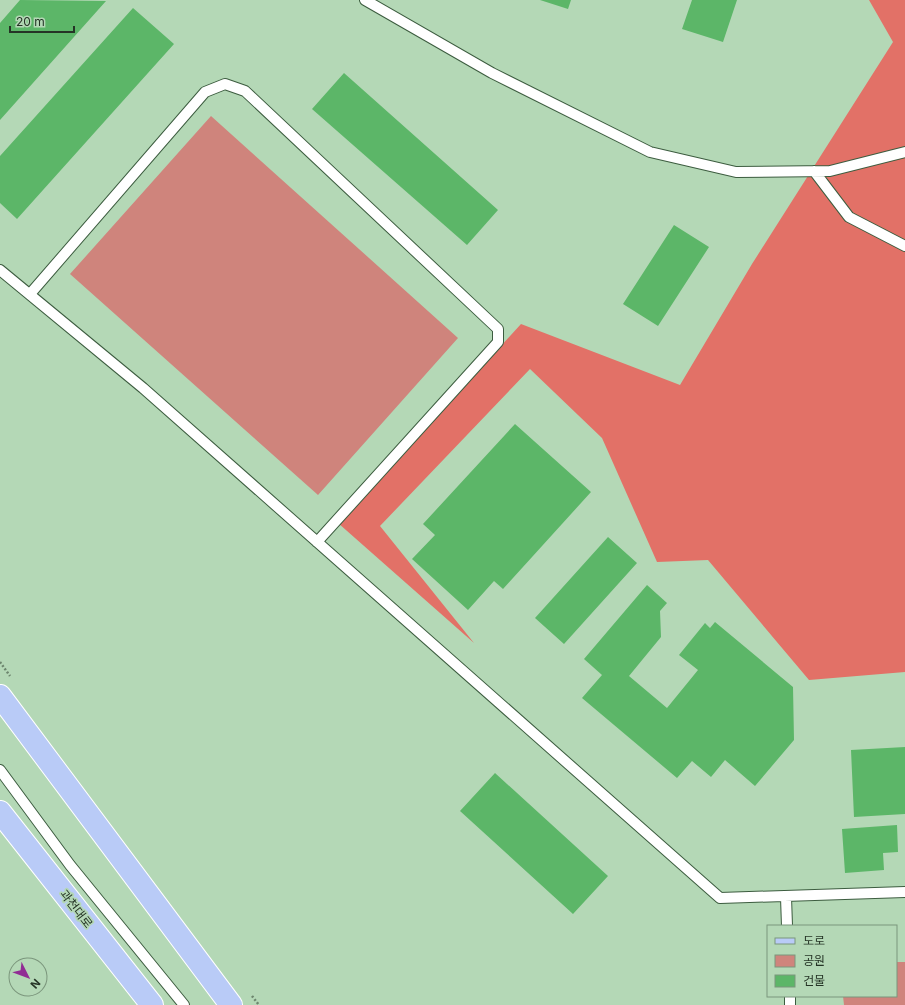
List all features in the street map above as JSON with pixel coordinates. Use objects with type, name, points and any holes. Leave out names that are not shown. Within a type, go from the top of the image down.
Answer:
[{"type":"main road","points":[[0,696],[231,1005]]},
{"type":"main road","name":"과천대로","points":[[0,812],[152,1005]]},
{"type":"lane","points":[[365,0],[492,73],[650,152],[736,172],[830,171],[905,152]]},
{"type":"lane","points":[[30,294],[205,92],[225,84],[245,91],[498,329],[498,342],[317,542]]},
{"type":"lane","points":[[814,171],[849,217],[905,246]]},
{"type":"lane","points":[[0,270],[142,388],[720,898],[905,892]]},
{"type":"lane","points":[[0,770],[70,865],[184,1005]]},
{"type":"lane","points":[[786,897],[787,925]]},
{"type":"green space","points":[[211,116],[458,338],[318,495],[70,274]]},
{"type":"green space","points":[[897,962],[905,962],[905,1005],[844,1005],[843,997],[897,997]]},
{"type":"shaded area","points":[[869,0],[905,0],[905,672],[809,680],[708,560],[657,562],[602,438],[530,369],[380,526],[474,643],[338,523],[521,324],[680,385],[752,264],[893,42]]},
{"type":"building","points":[[20,0],[106,1],[0,120],[0,23]]},
{"type":"building","points":[[540,0],[571,0],[568,9]]},
{"type":"building","points":[[692,0],[737,0],[723,42],[682,29]]},
{"type":"building","points":[[133,8],[174,44],[17,219],[0,203],[0,156]]},
{"type":"building","points":[[344,73],[498,210],[467,245],[312,109]]},
{"type":"building","points":[[674,225],[709,247],[658,326],[623,304]]},
{"type":"building","points":[[515,424],[591,492],[503,589],[494,581],[468,610],[412,559],[435,535],[423,524]]},
{"type":"building","points":[[608,537],[637,563],[564,644],[535,618]]},
{"type":"building","points":[[647,585],[667,603],[660,611],[661,637],[629,676],[667,708],[698,670],[679,655],[705,623],[710,628],[715,622],[793,687],[794,740],[755,786],[725,760],[711,777],[692,761],[677,778],[582,698],[602,675],[584,659]]},
{"type":"building","points":[[905,747],[905,814],[854,817],[851,750]]},
{"type":"building","points":[[495,773],[608,876],[573,914],[460,811]]},
{"type":"building","points":[[897,825],[898,852],[883,853],[884,870],[845,873],[842,829]]}]
